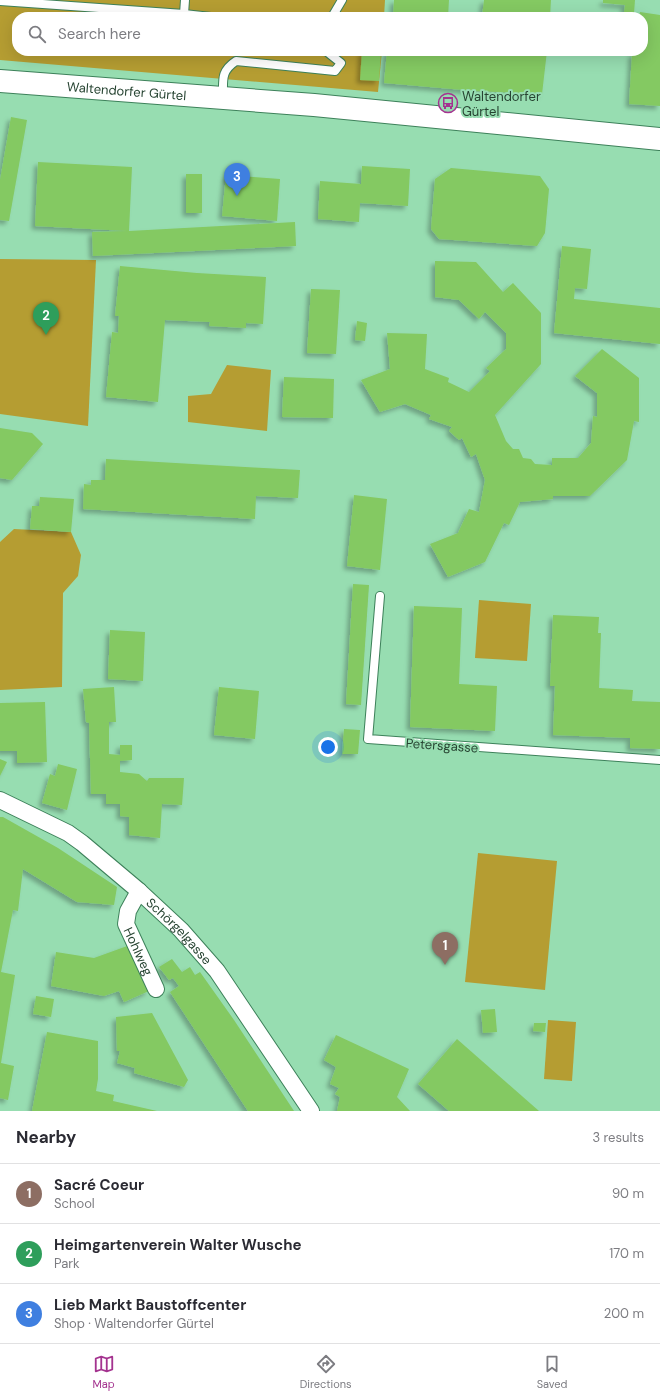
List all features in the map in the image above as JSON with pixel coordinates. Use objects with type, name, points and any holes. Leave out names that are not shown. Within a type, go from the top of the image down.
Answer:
[{"type":"main road","name":"Waltendorfer Gürtel","points":[[0,81],[314,105],[660,139]]},
{"type":"street","name":"Schörgelgasse","points":[[0,800],[68,833],[93,851],[181,930],[217,971],[312,1111]]},
{"type":"street","name":"Hohlweg","points":[[139,891],[128,911],[126,924],[156,989]]},
{"type":"lane","points":[[184,12],[185,0]]},
{"type":"lane","points":[[335,12],[342,0]]},
{"type":"lane","points":[[0,1],[156,12]]},
{"type":"lane","points":[[223,98],[224,72],[236,61],[336,71],[341,63],[332,56]]},
{"type":"lane","name":"Petersgasse","points":[[380,596],[368,740],[660,760]]},
{"type":"shaded area","points":[[0,0],[385,0],[384,12],[12,12],[12,56],[382,56],[378,92],[0,60]]},
{"type":"shaded area","points":[[0,259],[96,260],[88,426],[0,414]]},
{"type":"shaded area","points":[[227,365],[271,370],[267,431],[188,422],[188,396],[211,394]]},
{"type":"shaded area","points":[[14,529],[71,532],[81,555],[78,576],[63,593],[62,687],[0,690],[0,542]]},
{"type":"shaded area","points":[[479,600],[531,604],[527,661],[475,658]]},
{"type":"shaded area","points":[[478,853],[557,861],[545,990],[465,982]]},
{"type":"shaded area","points":[[548,1020],[576,1022],[572,1081],[544,1079]]},
{"type":"building","points":[[394,0],[449,0],[448,12],[393,12]]},
{"type":"building","points":[[484,0],[551,0],[550,12],[483,12]]},
{"type":"building","points":[[603,0],[635,0],[634,12],[624,12],[625,5],[603,3]]},
{"type":"building","points":[[648,13],[660,15],[660,106],[629,104],[632,56],[648,56]]},
{"type":"building","points":[[362,56],[381,56],[379,81],[360,80]]},
{"type":"building","points":[[387,56],[546,56],[542,94],[475,91],[384,83]]},
{"type":"building","points":[[11,117],[27,120],[9,221],[0,220],[0,180]]},
{"type":"building","points":[[38,162],[132,167],[129,231],[295,222],[296,246],[93,256],[92,232],[127,231],[35,226]]},
{"type":"building","points":[[362,166],[410,169],[408,206],[360,203],[359,222],[318,219],[320,181],[361,184]]},
{"type":"building","points":[[451,168],[540,176],[549,189],[545,233],[537,246],[439,239],[431,229],[435,179]]},
{"type":"building","points":[[186,174],[202,174],[202,213],[186,213]]},
{"type":"building","points":[[226,175],[280,179],[277,221],[222,216]]},
{"type":"building","points":[[562,246],[591,249],[587,289],[575,288],[574,299],[660,308],[660,344],[554,333]]},
{"type":"building","points":[[435,261],[476,262],[503,292],[513,283],[541,313],[541,364],[495,415],[506,441],[513,449],[519,449],[523,458],[531,459],[535,464],[552,465],[552,458],[578,458],[591,443],[593,416],[597,417],[597,393],[575,376],[602,349],[639,378],[639,422],[634,421],[627,460],[590,496],[553,496],[553,499],[520,502],[509,525],[504,523],[485,562],[448,577],[430,544],[458,533],[469,509],[479,512],[485,480],[476,454],[471,457],[462,438],[459,440],[449,431],[452,427],[429,419],[431,415],[405,404],[380,412],[361,380],[390,369],[387,333],[427,334],[425,369],[449,378],[448,382],[469,392],[490,371],[486,368],[506,349],[506,333],[485,312],[479,319],[459,300],[435,297]]},
{"type":"building","points":[[120,266],[266,277],[263,324],[246,323],[246,328],[209,326],[210,322],[165,320],[158,402],[106,397],[112,332],[118,333],[119,316],[115,316]]},
{"type":"building","points":[[311,289],[340,290],[336,354],[307,353]]},
{"type":"building","points":[[357,321],[367,323],[365,341],[355,340]]},
{"type":"building","points":[[284,377],[334,379],[333,418],[282,417]]},
{"type":"building","points":[[0,428],[32,433],[43,444],[12,480],[0,478]]},
{"type":"building","points":[[106,459],[300,470],[298,498],[256,496],[255,519],[83,509],[84,484],[91,485],[91,480],[105,480]]},
{"type":"building","points":[[354,495],[387,499],[380,570],[347,566]]},
{"type":"building","points":[[40,497],[74,499],[71,532],[30,529],[32,506],[39,506]]},
{"type":"building","points":[[353,584],[369,585],[361,705],[346,704]]},
{"type":"building","points":[[414,606],[462,608],[459,684],[497,686],[495,731],[410,727]]},
{"type":"building","points":[[553,615],[599,617],[598,633],[601,633],[599,688],[633,690],[632,701],[660,702],[660,749],[630,748],[630,738],[553,735],[555,686],[550,686]]},
{"type":"building","points":[[110,630],[145,632],[143,681],[108,679]]},
{"type":"building","points":[[114,687],[116,722],[109,722],[109,754],[120,755],[120,745],[132,745],[132,760],[120,761],[120,772],[139,774],[147,781],[149,778],[184,778],[182,805],[162,804],[160,838],[129,835],[129,817],[120,816],[120,804],[106,804],[106,794],[91,794],[89,723],[86,722],[83,689]]},
{"type":"building","points":[[219,687],[259,691],[255,739],[214,735]]},
{"type":"building","points":[[45,702],[47,762],[17,763],[17,751],[0,751],[0,703]]},
{"type":"building","points":[[344,729],[360,730],[358,754],[342,754]]},
{"type":"building","points":[[0,759],[7,762],[0,776]]},
{"type":"building","points":[[58,764],[77,769],[67,810],[42,803],[50,774],[55,776]]},
{"type":"building","points":[[0,817],[3,817],[58,848],[117,887],[114,905],[77,902],[23,869],[18,911],[13,910],[1,972],[15,975],[1,1063],[14,1066],[8,1100],[0,1098]]},
{"type":"building","points":[[130,945],[149,991],[124,1002],[119,991],[104,996],[51,986],[56,952],[94,958]]},
{"type":"building","points":[[172,959],[182,972],[190,967],[195,975],[200,972],[234,1020],[294,1111],[248,1111],[170,992],[179,986],[173,978],[169,980],[159,967]]},
{"type":"building","points":[[36,996],[54,999],[51,1017],[33,1014]]},
{"type":"building","points":[[495,1009],[497,1032],[483,1033],[481,1010]]},
{"type":"building","points":[[152,1013],[188,1080],[184,1087],[134,1073],[135,1068],[117,1063],[120,1051],[117,1051],[116,1017]]},
{"type":"building","points":[[534,1023],[546,1023],[545,1032],[533,1031]]},
{"type":"building","points":[[47,1032],[98,1041],[98,1079],[96,1091],[114,1095],[113,1101],[157,1111],[32,1111]]},
{"type":"building","points":[[336,1035],[409,1069],[397,1097],[410,1111],[337,1111],[340,1097],[335,1094],[339,1088],[330,1084],[336,1067],[324,1060]]},
{"type":"building","points":[[457,1039],[539,1111],[449,1111],[418,1084]]},
{"type":"place","name":"Waltendorfer Gürtel","points":[[448,103]]},
{"type":"place","name":"Lieb Markt Baustoffcenter","points":[[237,196]]},
{"type":"place","name":"Heimgartenverein Walter Wusche","points":[[46,335]]},
{"type":"place","name":"Sacré Coeur","points":[[445,965]]}]
